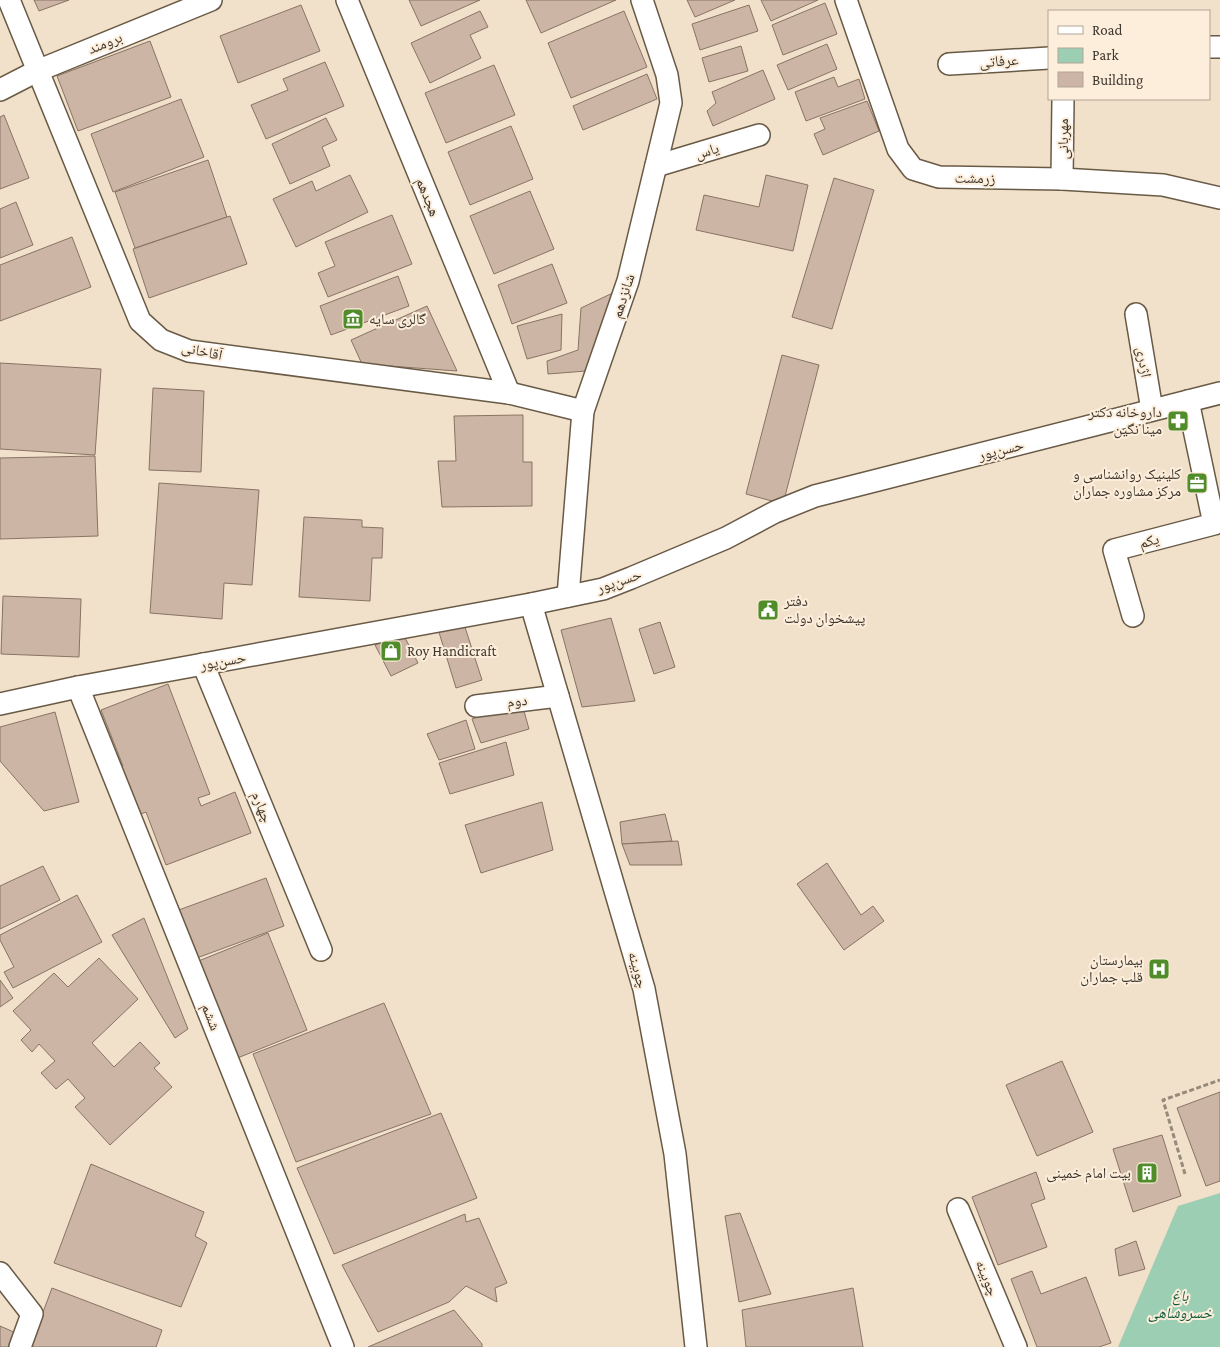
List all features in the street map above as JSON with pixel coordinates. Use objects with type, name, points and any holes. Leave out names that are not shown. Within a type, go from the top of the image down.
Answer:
[{"type":"street","name":"آقاخانی","points":[[9,0],[140,321],[161,340],[189,351],[509,393],[584,411]]},
{"type":"street","name":"برومند","points":[[0,90],[37,71],[211,0]]},
{"type":"street","name":"هجدهم","points":[[347,0],[509,393]]},
{"type":"street","name":"شانزدهم","points":[[568,596],[584,411],[628,281],[672,103],[667,75],[642,0]]},
{"type":"street","name":"زرمشت","points":[[846,0],[898,149],[913,169],[940,177],[1062,178],[1163,185],[1220,198]]},
{"type":"street","name":"عرفاتی","points":[[949,64],[1048,58]]},
{"type":"street","name":"مهربانی","points":[[1062,178],[1063,100]]},
{"type":"street","name":"یاس","points":[[656,166],[759,135]]},
{"type":"street","name":"اژدری","points":[[1136,314],[1152,410]]},
{"type":"street","name":"حسن‌پور","points":[[0,704],[78,687],[531,604],[603,589],[726,538],[775,512],[815,496],[996,452],[1152,410],[1220,394]]},
{"type":"street","name":"یکم","points":[[1133,616],[1114,550],[1214,524],[1214,485],[1188,401]]},
{"type":"street","name":"چوبینه","points":[[531,604],[644,988],[675,1154],[696,1347]]},
{"type":"street","name":"چهارم","points":[[203,664],[321,950]]},
{"type":"street","name":"ششم","points":[[78,687],[343,1347]]},
{"type":"street","name":"دوم","points":[[476,706],[558,696]]},
{"type":"street","name":"چوبینه","points":[[958,1209],[1016,1347]]},
{"type":"street","points":[[0,1272],[32,1314],[20,1347]]},
{"type":"path","points":[[1185,1174],[1164,1100],[1220,1080]]},
{"type":"green space","name":"باغ خسروشاهی","points":[[1220,1193],[1220,1347],[1118,1347],[1178,1206]]},
{"type":"building","points":[[34,0],[69,0],[39,11]]},
{"type":"building","points":[[409,0],[480,0],[421,26]]},
{"type":"building","points":[[526,0],[616,0],[541,33]]},
{"type":"building","points":[[687,0],[735,0],[695,17]]},
{"type":"building","points":[[761,0],[818,0],[771,21]]},
{"type":"building","points":[[825,3],[837,34],[783,55],[772,25]]},
{"type":"building","points":[[301,5],[320,51],[238,83],[220,36]]},
{"type":"building","points":[[749,5],[758,31],[700,50],[692,24]]},
{"type":"building","points":[[480,11],[488,27],[470,35],[481,58],[430,83],[411,43]]},
{"type":"building","points":[[624,11],[647,67],[571,98],[548,43]]},
{"type":"building","points":[[150,41],[171,97],[78,131],[57,76]]},
{"type":"building","points":[[827,44],[837,69],[788,90],[777,65]]},
{"type":"building","points":[[741,46],[748,71],[709,82],[702,58]]},
{"type":"building","points":[[325,62],[344,106],[266,139],[251,105],[288,90],[283,79]]},
{"type":"building","points":[[494,65],[515,115],[446,143],[425,93]]},
{"type":"building","points":[[763,70],[775,99],[713,126],[707,111],[716,103],[712,92]]},
{"type":"building","points":[[647,74],[657,99],[583,130],[573,106]]},
{"type":"building","points":[[834,77],[838,87],[859,79],[865,99],[806,121],[795,92]]},
{"type":"building","points":[[181,99],[204,157],[113,192],[91,134]]},
{"type":"building","points":[[867,101],[879,131],[823,155],[814,134],[825,129],[820,118]]},
{"type":"building","points":[[4,115],[29,178],[0,189],[0,117]]},
{"type":"building","points":[[326,118],[337,140],[322,147],[330,166],[290,184],[272,144]]},
{"type":"building","points":[[511,126],[533,179],[470,205],[448,152]]},
{"type":"building","points":[[208,160],[227,217],[135,248],[115,192]]},
{"type":"building","points":[[350,175],[368,212],[296,247],[273,199],[312,181],[316,191]]},
{"type":"building","points":[[766,175],[808,185],[793,251],[696,230],[704,195],[759,207]]},
{"type":"building","points":[[834,178],[874,190],[832,329],[792,317]]},
{"type":"building","points":[[530,191],[554,249],[494,274],[470,216]]},
{"type":"building","points":[[16,202],[33,245],[0,258],[0,209]]},
{"type":"building","points":[[392,215],[412,264],[328,297],[318,273],[335,266],[325,242]]},
{"type":"building","points":[[230,216],[247,264],[149,298],[133,249]]},
{"type":"building","points":[[72,237],[91,287],[0,321],[0,265]]},
{"type":"building","points":[[552,264],[567,303],[512,324],[498,285]]},
{"type":"building","points":[[398,276],[409,306],[331,335],[320,306]]},
{"type":"building","points":[[617,291],[586,371],[548,374],[547,361],[578,350],[581,308]]},
{"type":"building","points":[[427,306],[457,371],[362,364],[351,340]]},
{"type":"building","points":[[562,314],[561,350],[527,359],[517,326]]},
{"type":"building","points":[[782,355],[819,365],[783,504],[746,494]]},
{"type":"building","points":[[0,363],[101,369],[95,455],[0,449]]},
{"type":"building","points":[[153,388],[204,391],[201,472],[149,470]]},
{"type":"building","points":[[523,415],[523,462],[532,462],[532,506],[442,507],[438,461],[456,461],[454,416]]},
{"type":"building","points":[[95,456],[98,536],[0,539],[0,458]]},
{"type":"building","points":[[159,483],[259,490],[252,585],[224,583],[222,619],[150,613]]},
{"type":"building","points":[[304,517],[362,520],[362,527],[383,528],[382,558],[372,558],[370,601],[299,597]]},
{"type":"building","points":[[3,596],[81,599],[79,657],[1,654]]},
{"type":"building","points":[[611,618],[635,701],[582,707],[561,630]]},
{"type":"building","points":[[463,621],[482,680],[456,688],[438,629]]},
{"type":"building","points":[[660,622],[675,667],[654,674],[639,629]]},
{"type":"building","points":[[402,632],[418,663],[391,676],[375,645]]},
{"type":"building","points":[[168,684],[210,794],[198,798],[201,806],[235,792],[251,833],[166,865],[146,812],[136,816],[118,768],[123,766],[101,710]]},
{"type":"building","points":[[522,704],[529,729],[481,743],[472,719]]},
{"type":"building","points":[[55,712],[79,802],[44,811],[0,761],[0,727]]},
{"type":"building","points":[[466,720],[475,749],[439,760],[427,734]]},
{"type":"building","points":[[506,742],[514,775],[450,794],[439,763]]},
{"type":"building","points":[[542,802],[553,850],[481,873],[465,825]]},
{"type":"building","points":[[665,814],[672,841],[622,844],[620,822]]},
{"type":"building","points":[[678,841],[682,865],[630,865],[622,844]]},
{"type":"building","points":[[827,863],[861,915],[873,906],[884,921],[844,950],[797,884]]},
{"type":"building","points":[[43,866],[60,900],[0,929],[0,886]]},
{"type":"building","points":[[266,878],[284,926],[194,959],[176,911]]},
{"type":"building","points":[[77,895],[102,942],[13,988],[4,972],[14,967],[0,940],[0,935]]},
{"type":"building","points":[[144,918],[188,1029],[175,1038],[112,935]]},
{"type":"building","points":[[268,933],[307,1030],[235,1059],[196,962]]},
{"type":"building","points":[[99,958],[138,999],[92,1043],[114,1067],[140,1042],[160,1063],[154,1068],[172,1087],[110,1145],[75,1107],[85,1098],[68,1079],[56,1089],[41,1073],[55,1061],[39,1044],[32,1052],[21,1040],[31,1030],[13,1011],[54,973],[68,987]]},
{"type":"building","points":[[0,980],[13,998],[0,1007]]},
{"type":"building","points":[[384,1003],[431,1114],[296,1162],[253,1054]]},
{"type":"building","points":[[1062,1061],[1093,1132],[1037,1156],[1006,1085]]},
{"type":"building","points":[[1220,1092],[1220,1181],[1206,1186],[1177,1108]]},
{"type":"building","points":[[441,1113],[477,1198],[334,1254],[297,1168]]},
{"type":"building","name":"بیت امام خمینی","points":[[1162,1135],[1181,1196],[1133,1212],[1113,1149]]},
{"type":"building","points":[[91,1164],[204,1212],[195,1236],[207,1243],[181,1307],[54,1263]]},
{"type":"building","points":[[1036,1172],[1045,1199],[1031,1204],[1047,1247],[998,1265],[972,1197]]},
{"type":"building","points":[[740,1213],[771,1294],[739,1302],[725,1216]]},
{"type":"building","points":[[465,1214],[466,1222],[479,1218],[507,1283],[495,1288],[497,1302],[466,1286],[449,1302],[378,1332],[342,1265]]},
{"type":"building","points":[[1136,1241],[1145,1269],[1119,1276],[1115,1249]]},
{"type":"building","points":[[1032,1271],[1041,1294],[1086,1277],[1111,1343],[1099,1347],[1037,1347],[1011,1279]]},
{"type":"building","points":[[52,1288],[162,1330],[156,1347],[30,1347]]},
{"type":"building","points":[[853,1288],[863,1347],[746,1347],[742,1310]]},
{"type":"building","points":[[454,1310],[482,1344],[482,1347],[368,1347]]},
{"type":"building","points":[[0,1326],[16,1333],[10,1347],[0,1347]]},
{"type":"place","name":"گالری سایه","points":[[353,319]]},
{"type":"place","name":"داروخانه دکتر مینا نگین","points":[[1178,421]]},
{"type":"place","name":"کلینیک روانشناسی و مرکز مشاوره جماران","points":[[1197,483]]},
{"type":"place","name":"دفتر پیشخوان دولت","points":[[768,610]]},
{"type":"place","name":"Roy Handicraft","points":[[391,651]]},
{"type":"place","name":"بیمارستان قلب جماران","points":[[1159,969]]},
{"type":"place","name":"بیت امام خمینی","points":[[1147,1173]]}]
